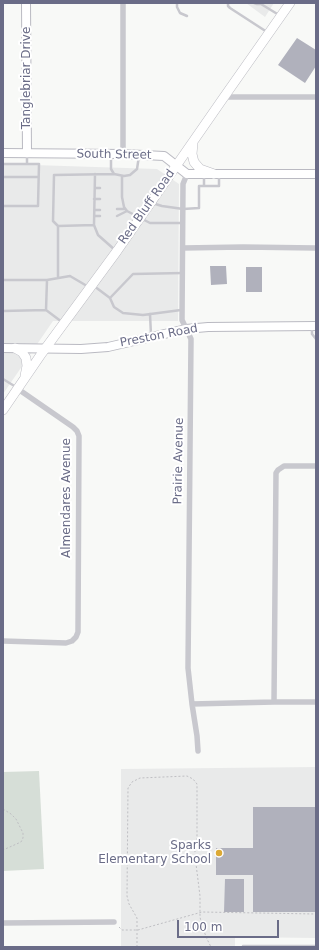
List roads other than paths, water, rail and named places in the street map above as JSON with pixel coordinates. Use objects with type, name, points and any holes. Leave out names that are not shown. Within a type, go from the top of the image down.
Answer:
[{"type":"main road","name":"Tanglebriar Drive","points":[[26,3],[27,154]]},
{"type":"main road","name":"Red Bluff Road","points":[[3,410],[63,324],[117,251],[290,3]]},
{"type":"main road","points":[[193,142],[192,154],[194,162],[200,169],[216,174]]},
{"type":"main road","name":"South Street","points":[[3,153],[123,154],[164,156],[187,174]]},
{"type":"main road","points":[[187,174],[316,174]]},
{"type":"main road","name":"Preston Road","points":[[3,348],[108,347],[186,329],[208,327],[314,326]]},
{"type":"main road","points":[[16,348],[22,352],[26,358],[27,366],[25,378]]},
{"type":"street","points":[[123,3],[123,154]]},
{"type":"street","points":[[224,97],[316,97]]},
{"type":"street","name":"Prairie Avenue","points":[[187,174],[183,184],[182,320],[191,339],[188,668],[198,751]]},
{"type":"street","points":[[183,248],[316,248]]},
{"type":"street","name":"Almendares Avenue","points":[[3,641],[66,643],[76,638],[78,632],[79,436],[73,427],[18,389]]},
{"type":"street","points":[[274,702],[276,477],[278,470],[284,466],[316,466]]},
{"type":"street","points":[[192,704],[316,702]]},
{"type":"street","points":[[3,923],[114,922]]},
{"type":"lane","points":[[177,3],[180,13],[187,16]]},
{"type":"lane","points":[[228,3],[230,8],[269,33]]},
{"type":"lane","points":[[254,3],[262,3],[281,16]]},
{"type":"lane","points":[[27,154],[27,164]]},
{"type":"lane","points":[[111,154],[111,169],[114,174]]},
{"type":"lane","points":[[58,278],[58,226],[53,221],[54,174],[130,175],[137,169],[139,155]]},
{"type":"lane","points":[[3,164],[39,164],[38,206],[3,206]]},
{"type":"lane","points":[[95,174],[94,225],[98,235],[117,251]]},
{"type":"lane","points":[[204,174],[204,186]]},
{"type":"lane","points":[[151,202],[162,206],[183,209],[199,208],[199,186],[219,186],[216,174]]},
{"type":"lane","points":[[122,176],[120,199],[126,210]]},
{"type":"lane","points":[[3,177],[39,177]]},
{"type":"lane","points":[[116,188],[121,187]]},
{"type":"lane","points":[[94,188],[100,188]]},
{"type":"lane","points":[[94,199],[100,199]]},
{"type":"lane","points":[[117,209],[126,210],[150,223],[183,223]]},
{"type":"lane","points":[[94,210],[100,210]]},
{"type":"lane","points":[[117,216],[126,210]]},
{"type":"lane","points":[[94,216],[100,216]]},
{"type":"lane","points":[[58,226],[94,225]]},
{"type":"lane","points":[[110,298],[133,274],[183,273]]},
{"type":"lane","points":[[3,280],[47,280],[70,276],[91,286],[110,298],[114,307],[123,313],[143,315],[183,310]]},
{"type":"lane","points":[[46,310],[47,280]]},
{"type":"lane","points":[[3,311],[46,310],[63,324]]},
{"type":"lane","points":[[150,314],[151,337]]},
{"type":"lane","points":[[314,326],[312,334],[316,339]]},
{"type":"lane","points":[[3,379],[18,389]]},
{"type":"lane","points":[[242,946],[316,946]]},
{"type":"place","name":"Sparks Elementary School","points":[[219,853]]}]
